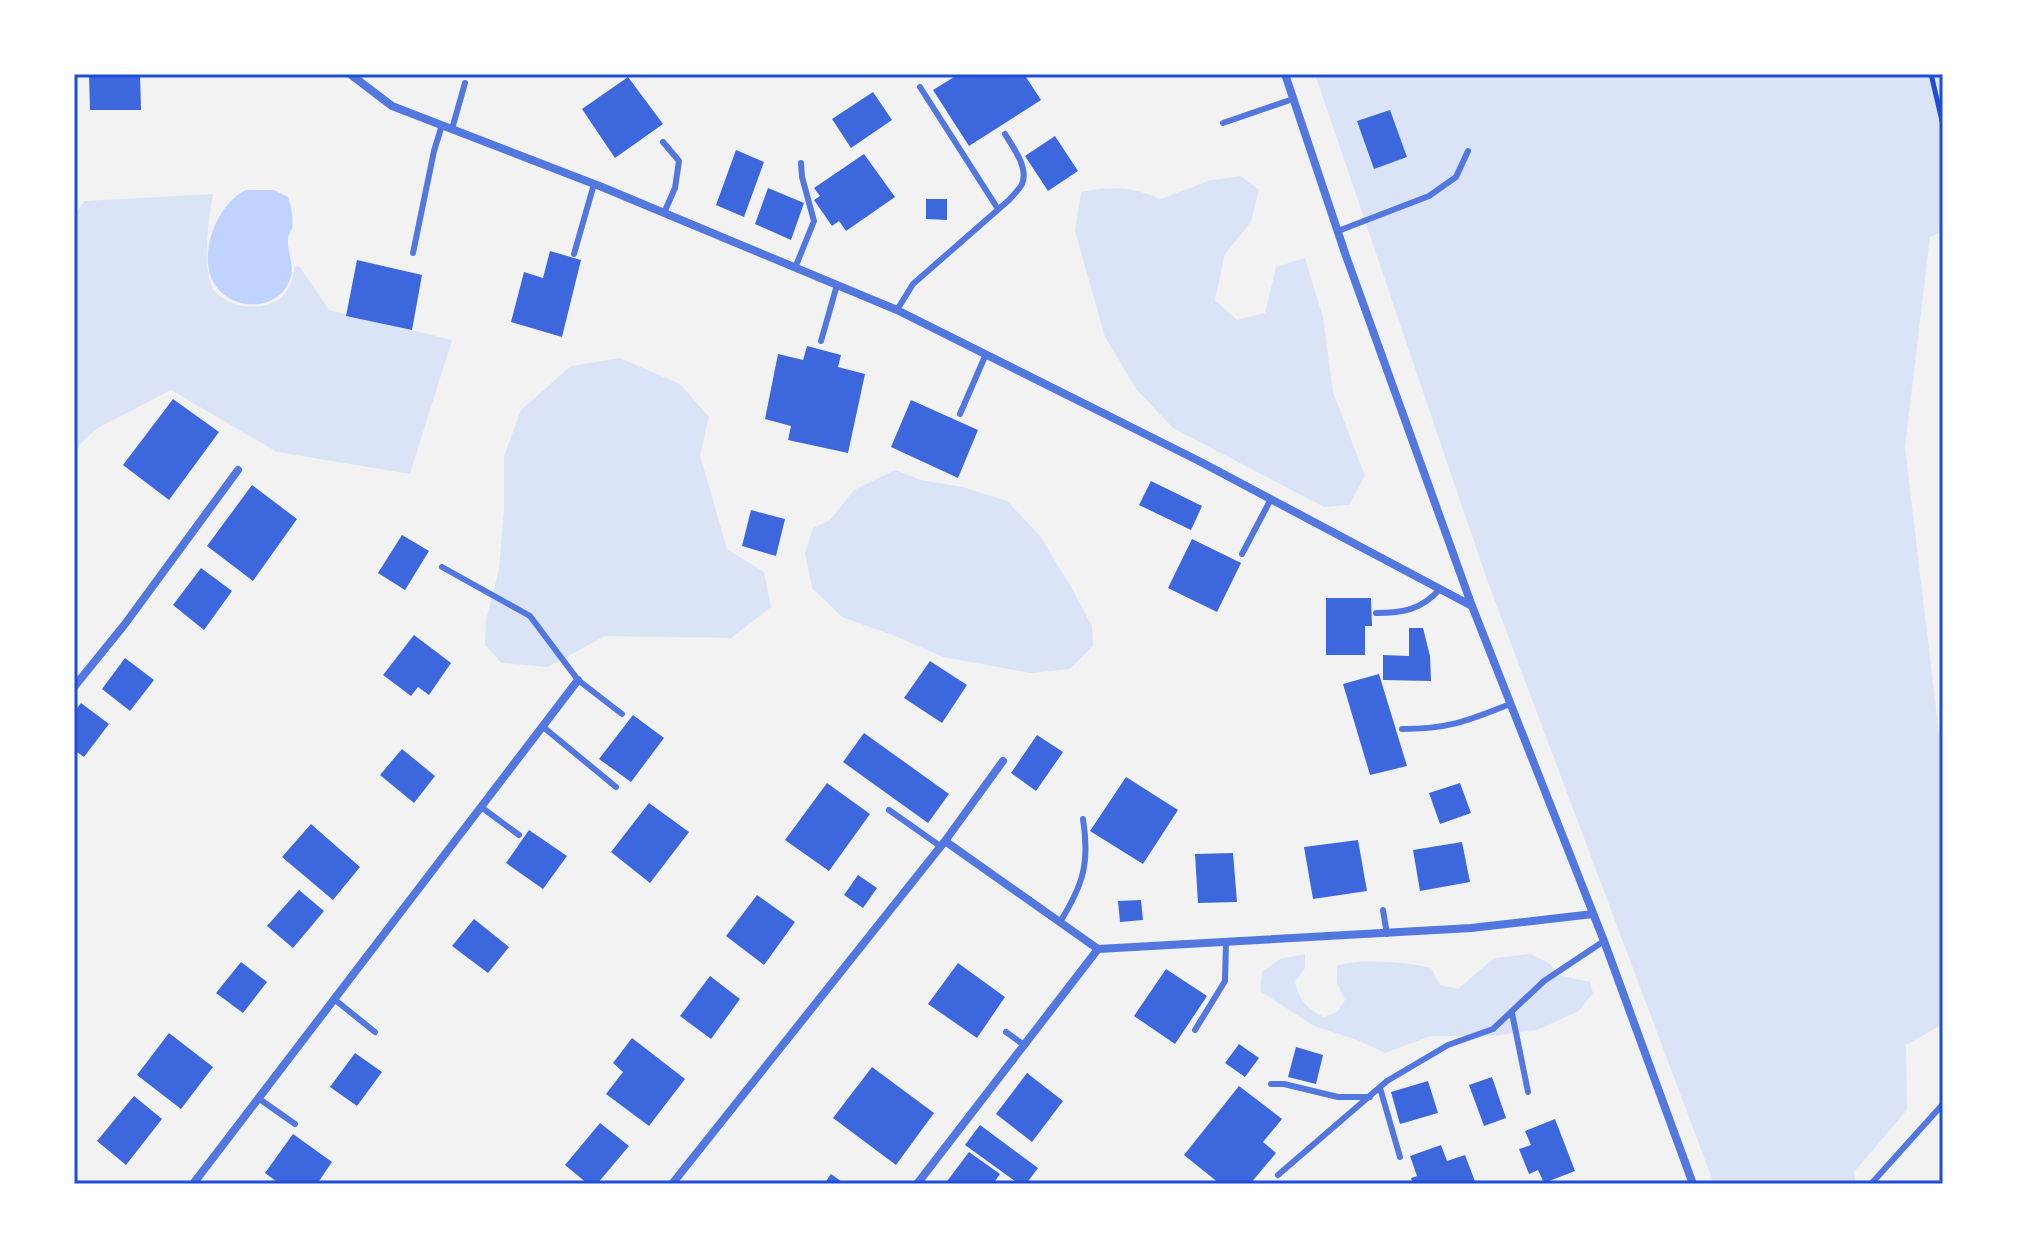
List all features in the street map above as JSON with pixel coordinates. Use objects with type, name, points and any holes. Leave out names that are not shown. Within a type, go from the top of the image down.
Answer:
[{"type":"street","points":[[350,74],[392,106],[594,184],[897,310],[1271,499],[1472,606]]},
{"type":"street","points":[[1285,74],[1472,606],[1604,941],[1693,1184]]},
{"type":"street","points":[[74,687],[125,624],[238,470]]},
{"type":"street","points":[[193,1184],[578,680]]},
{"type":"street","points":[[672,1184],[942,843],[1003,761]]},
{"type":"street","points":[[942,843],[1098,949],[1387,934],[1593,914]]},
{"type":"street","points":[[917,1184],[1098,949]]},
{"type":"lane","points":[[452,129],[465,83]]},
{"type":"lane","points":[[920,87],[998,209]]},
{"type":"lane","points":[[1223,123],[1293,99]]},
{"type":"lane","points":[[413,253],[442,125]]},
{"type":"lane","points":[[897,310],[913,284],[1022,184],[1019,157],[1005,134]]},
{"type":"lane","points":[[663,142],[679,161],[675,188],[664,213]]},
{"type":"lane","points":[[1338,231],[1429,196],[1456,177],[1468,151]]},
{"type":"lane","points":[[795,268],[814,221],[801,163]]},
{"type":"lane","points":[[574,254],[594,184]]},
{"type":"lane","points":[[821,341],[837,285]]},
{"type":"lane","points":[[960,414],[986,354]]},
{"type":"lane","points":[[1242,554],[1271,499]]},
{"type":"lane","points":[[442,567],[530,616],[578,680],[622,714]]},
{"type":"lane","points":[[1376,613],[1413,610],[1429,602],[1440,589]]},
{"type":"lane","points":[[1402,729],[1457,725],[1510,704]]},
{"type":"lane","points":[[542,726],[616,787]]},
{"type":"lane","points":[[481,807],[519,835]]},
{"type":"lane","points":[[889,810],[942,843]]},
{"type":"lane","points":[[1060,922],[1085,873],[1083,819]]},
{"type":"lane","points":[[1383,910],[1387,934]]},
{"type":"lane","points":[[1278,1175],[1380,1088],[1415,1063],[1448,1045],[1493,1029],[1544,981],[1604,941]]},
{"type":"lane","points":[[1195,1030],[1225,981],[1226,943]]},
{"type":"lane","points":[[334,999],[375,1032]]},
{"type":"lane","points":[[1512,1013],[1528,1092]]},
{"type":"lane","points":[[1006,1032],[1024,1045]]},
{"type":"lane","points":[[1271,1084],[1284,1084],[1338,1097],[1370,1097]]},
{"type":"lane","points":[[1380,1088],[1400,1157]]},
{"type":"lane","points":[[258,1098],[295,1124]]},
{"type":"lane","points":[[1871,1184],[1943,1104]]},
{"type":"path","points":[[1931,74],[1943,125]]},
{"type":"shaded area","points":[[1315,74],[1943,74],[1943,232],[1930,237],[1905,447],[1943,767],[1943,1024],[1906,1045],[1907,1110],[1854,1172],[1856,1184],[1714,1184],[1486,577]]},
{"type":"shaded area","points":[[1241,176],[1259,190],[1251,222],[1225,254],[1215,300],[1237,320],[1265,313],[1276,267],[1305,258],[1323,317],[1333,392],[1365,476],[1349,505],[1324,507],[1173,428],[1136,389],[1105,337],[1075,231],[1081,192],[1122,188],[1161,199],[1211,180]]},
{"type":"shaded area","points":[[213,194],[208,231],[208,273],[211,285],[222,298],[244,306],[273,303],[290,286],[295,266],[300,267],[329,310],[452,340],[410,474],[277,452],[171,390],[96,429],[74,450],[74,217],[84,201]]},
{"type":"shaded area","points":[[620,358],[680,384],[709,417],[700,455],[727,549],[764,572],[771,607],[731,638],[605,636],[548,667],[502,663],[485,645],[486,620],[499,569],[504,456],[521,410],[571,366]]},
{"type":"shaded area","points":[[895,470],[921,480],[963,487],[1007,501],[1040,536],[1092,626],[1093,646],[1070,669],[1031,673],[943,657],[842,617],[812,588],[805,553],[813,528],[830,520],[854,490]]},
{"type":"shaded area","points":[[1305,954],[1305,968],[1295,982],[1297,989],[1305,1003],[1324,1017],[1337,1012],[1345,1000],[1337,983],[1337,966],[1357,962],[1431,968],[1440,985],[1458,989],[1494,958],[1530,954],[1549,963],[1558,975],[1590,982],[1593,993],[1579,1011],[1537,1030],[1491,1036],[1431,1036],[1385,1053],[1314,1026],[1260,991],[1262,972],[1280,959]]},
{"type":"water","points":[[246,190],[274,190],[288,197],[292,216],[288,248],[292,267],[287,287],[271,301],[260,304],[229,298],[212,279],[208,266],[211,236],[217,221],[235,197]]},
{"type":"building","points":[[89,74],[140,74],[141,110],[90,110]]},
{"type":"building","points":[[959,74],[1024,74],[1041,100],[969,146],[933,90]]},
{"type":"building","points":[[628,77],[663,124],[615,158],[582,109]]},
{"type":"building","points":[[873,92],[892,120],[851,148],[832,119]]},
{"type":"building","points":[[1390,110],[1407,157],[1374,169],[1357,121]]},
{"type":"building","points":[[1055,136],[1078,171],[1048,191],[1025,156]]},
{"type":"building","points":[[736,150],[764,162],[744,217],[716,205]]},
{"type":"building","points":[[864,154],[895,197],[846,231],[839,221],[832,226],[814,200],[820,196],[814,188]]},
{"type":"building","points":[[768,188],[804,203],[791,240],[755,224]]},
{"type":"building","points":[[926,199],[947,199],[947,220],[926,219]]},
{"type":"building","points":[[550,251],[581,260],[562,337],[511,322],[524,272],[543,278]]},
{"type":"building","points":[[357,260],[422,275],[412,330],[346,316]]},
{"type":"building","points":[[807,346],[841,355],[838,367],[865,374],[848,453],[788,440],[791,426],[765,419],[778,354],[803,360]]},
{"type":"building","points":[[173,399],[219,432],[169,500],[123,465]]},
{"type":"building","points":[[911,400],[978,430],[958,478],[891,447]]},
{"type":"building","points":[[1151,481],[1202,506],[1191,530],[1139,505]]},
{"type":"building","points":[[252,485],[297,519],[253,581],[207,546]]},
{"type":"building","points":[[751,510],[785,519],[776,556],[742,546]]},
{"type":"building","points":[[402,535],[429,551],[405,590],[378,573]]},
{"type":"building","points":[[1192,539],[1241,563],[1217,612],[1168,588]]},
{"type":"building","points":[[201,568],[232,591],[204,630],[173,605]]},
{"type":"building","points":[[1326,598],[1371,598],[1372,626],[1365,626],[1365,655],[1326,655]]},
{"type":"building","points":[[1409,628],[1423,628],[1430,656],[1431,681],[1383,680],[1383,655],[1409,656]]},
{"type":"building","points":[[414,635],[451,663],[429,695],[418,687],[411,696],[383,675]]},
{"type":"building","points":[[125,658],[154,680],[130,711],[102,689]]},
{"type":"building","points":[[930,661],[967,685],[942,723],[904,698]]},
{"type":"building","points":[[1379,674],[1407,766],[1370,775],[1343,684]]},
{"type":"building","points":[[81,703],[109,724],[84,757],[74,750],[74,712]]},
{"type":"building","points":[[633,715],[664,738],[631,782],[599,759]]},
{"type":"building","points":[[864,733],[949,794],[928,823],[843,762]]},
{"type":"building","points":[[1037,735],[1063,752],[1036,791],[1011,773]]},
{"type":"building","points":[[402,749],[435,776],[414,803],[380,775]]},
{"type":"building","points":[[1126,777],[1178,810],[1143,864],[1090,831]]},
{"type":"building","points":[[827,783],[870,814],[829,871],[785,840]]},
{"type":"building","points":[[1460,783],[1471,813],[1440,824],[1429,793]]},
{"type":"building","points":[[649,803],[689,832],[650,883],[611,852]]},
{"type":"building","points":[[311,824],[360,867],[333,900],[282,857]]},
{"type":"building","points":[[529,830],[567,856],[543,889],[506,863]]},
{"type":"building","points":[[1358,840],[1367,891],[1313,899],[1304,847]]},
{"type":"building","points":[[1462,842],[1470,882],[1420,891],[1413,850]]},
{"type":"building","points":[[1233,853],[1237,902],[1198,903],[1195,854]]},
{"type":"building","points":[[858,875],[877,888],[863,908],[844,895]]},
{"type":"building","points":[[299,890],[324,911],[293,948],[267,926]]},
{"type":"building","points":[[757,895],[795,922],[764,965],[726,936]]},
{"type":"building","points":[[1141,900],[1143,920],[1120,922],[1118,901]]},
{"type":"building","points":[[474,919],[509,947],[488,973],[452,946]]},
{"type":"building","points":[[241,962],[267,982],[243,1013],[216,993]]},
{"type":"building","points":[[958,963],[1005,997],[977,1038],[928,1004]]},
{"type":"building","points":[[1166,969],[1207,996],[1175,1044],[1134,1016]]},
{"type":"building","points":[[710,976],[740,999],[711,1039],[680,1016]]},
{"type":"building","points":[[169,1033],[213,1067],[181,1109],[137,1075]]},
{"type":"building","points":[[632,1038],[685,1079],[649,1126],[606,1094],[623,1072],[613,1063]]},
{"type":"building","points":[[1239,1044],[1259,1058],[1245,1077],[1225,1063]]},
{"type":"building","points":[[1296,1047],[1323,1055],[1316,1084],[1288,1077]]},
{"type":"building","points":[[355,1053],[382,1072],[357,1106],[330,1087]]},
{"type":"building","points":[[872,1067],[934,1113],[896,1165],[833,1118]]},
{"type":"building","points":[[1027,1073],[1063,1101],[1032,1142],[996,1114]]},
{"type":"building","points":[[1492,1077],[1506,1118],[1484,1126],[1469,1085]]},
{"type":"building","points":[[1428,1081],[1438,1113],[1400,1124],[1391,1092]]},
{"type":"building","points":[[1239,1086],[1282,1119],[1263,1142],[1276,1153],[1250,1184],[1220,1184],[1184,1155]]},
{"type":"building","points":[[134,1096],[162,1119],[126,1165],[97,1141]]},
{"type":"building","points":[[1555,1119],[1575,1171],[1544,1183],[1538,1170],[1529,1174],[1519,1149],[1531,1145],[1525,1131]]},
{"type":"building","points":[[600,1123],[629,1146],[597,1184],[588,1184],[565,1165]]},
{"type":"building","points":[[980,1125],[1038,1168],[1026,1184],[1019,1184],[965,1145]]},
{"type":"building","points":[[293,1134],[332,1162],[317,1184],[280,1184],[265,1173]]},
{"type":"building","points":[[1441,1145],[1447,1161],[1465,1155],[1476,1184],[1413,1184],[1411,1178],[1417,1176],[1410,1156]]},
{"type":"building","points":[[969,1152],[1000,1174],[993,1184],[945,1184]]},
{"type":"building","points":[[831,1174],[845,1184],[824,1184]]}]
